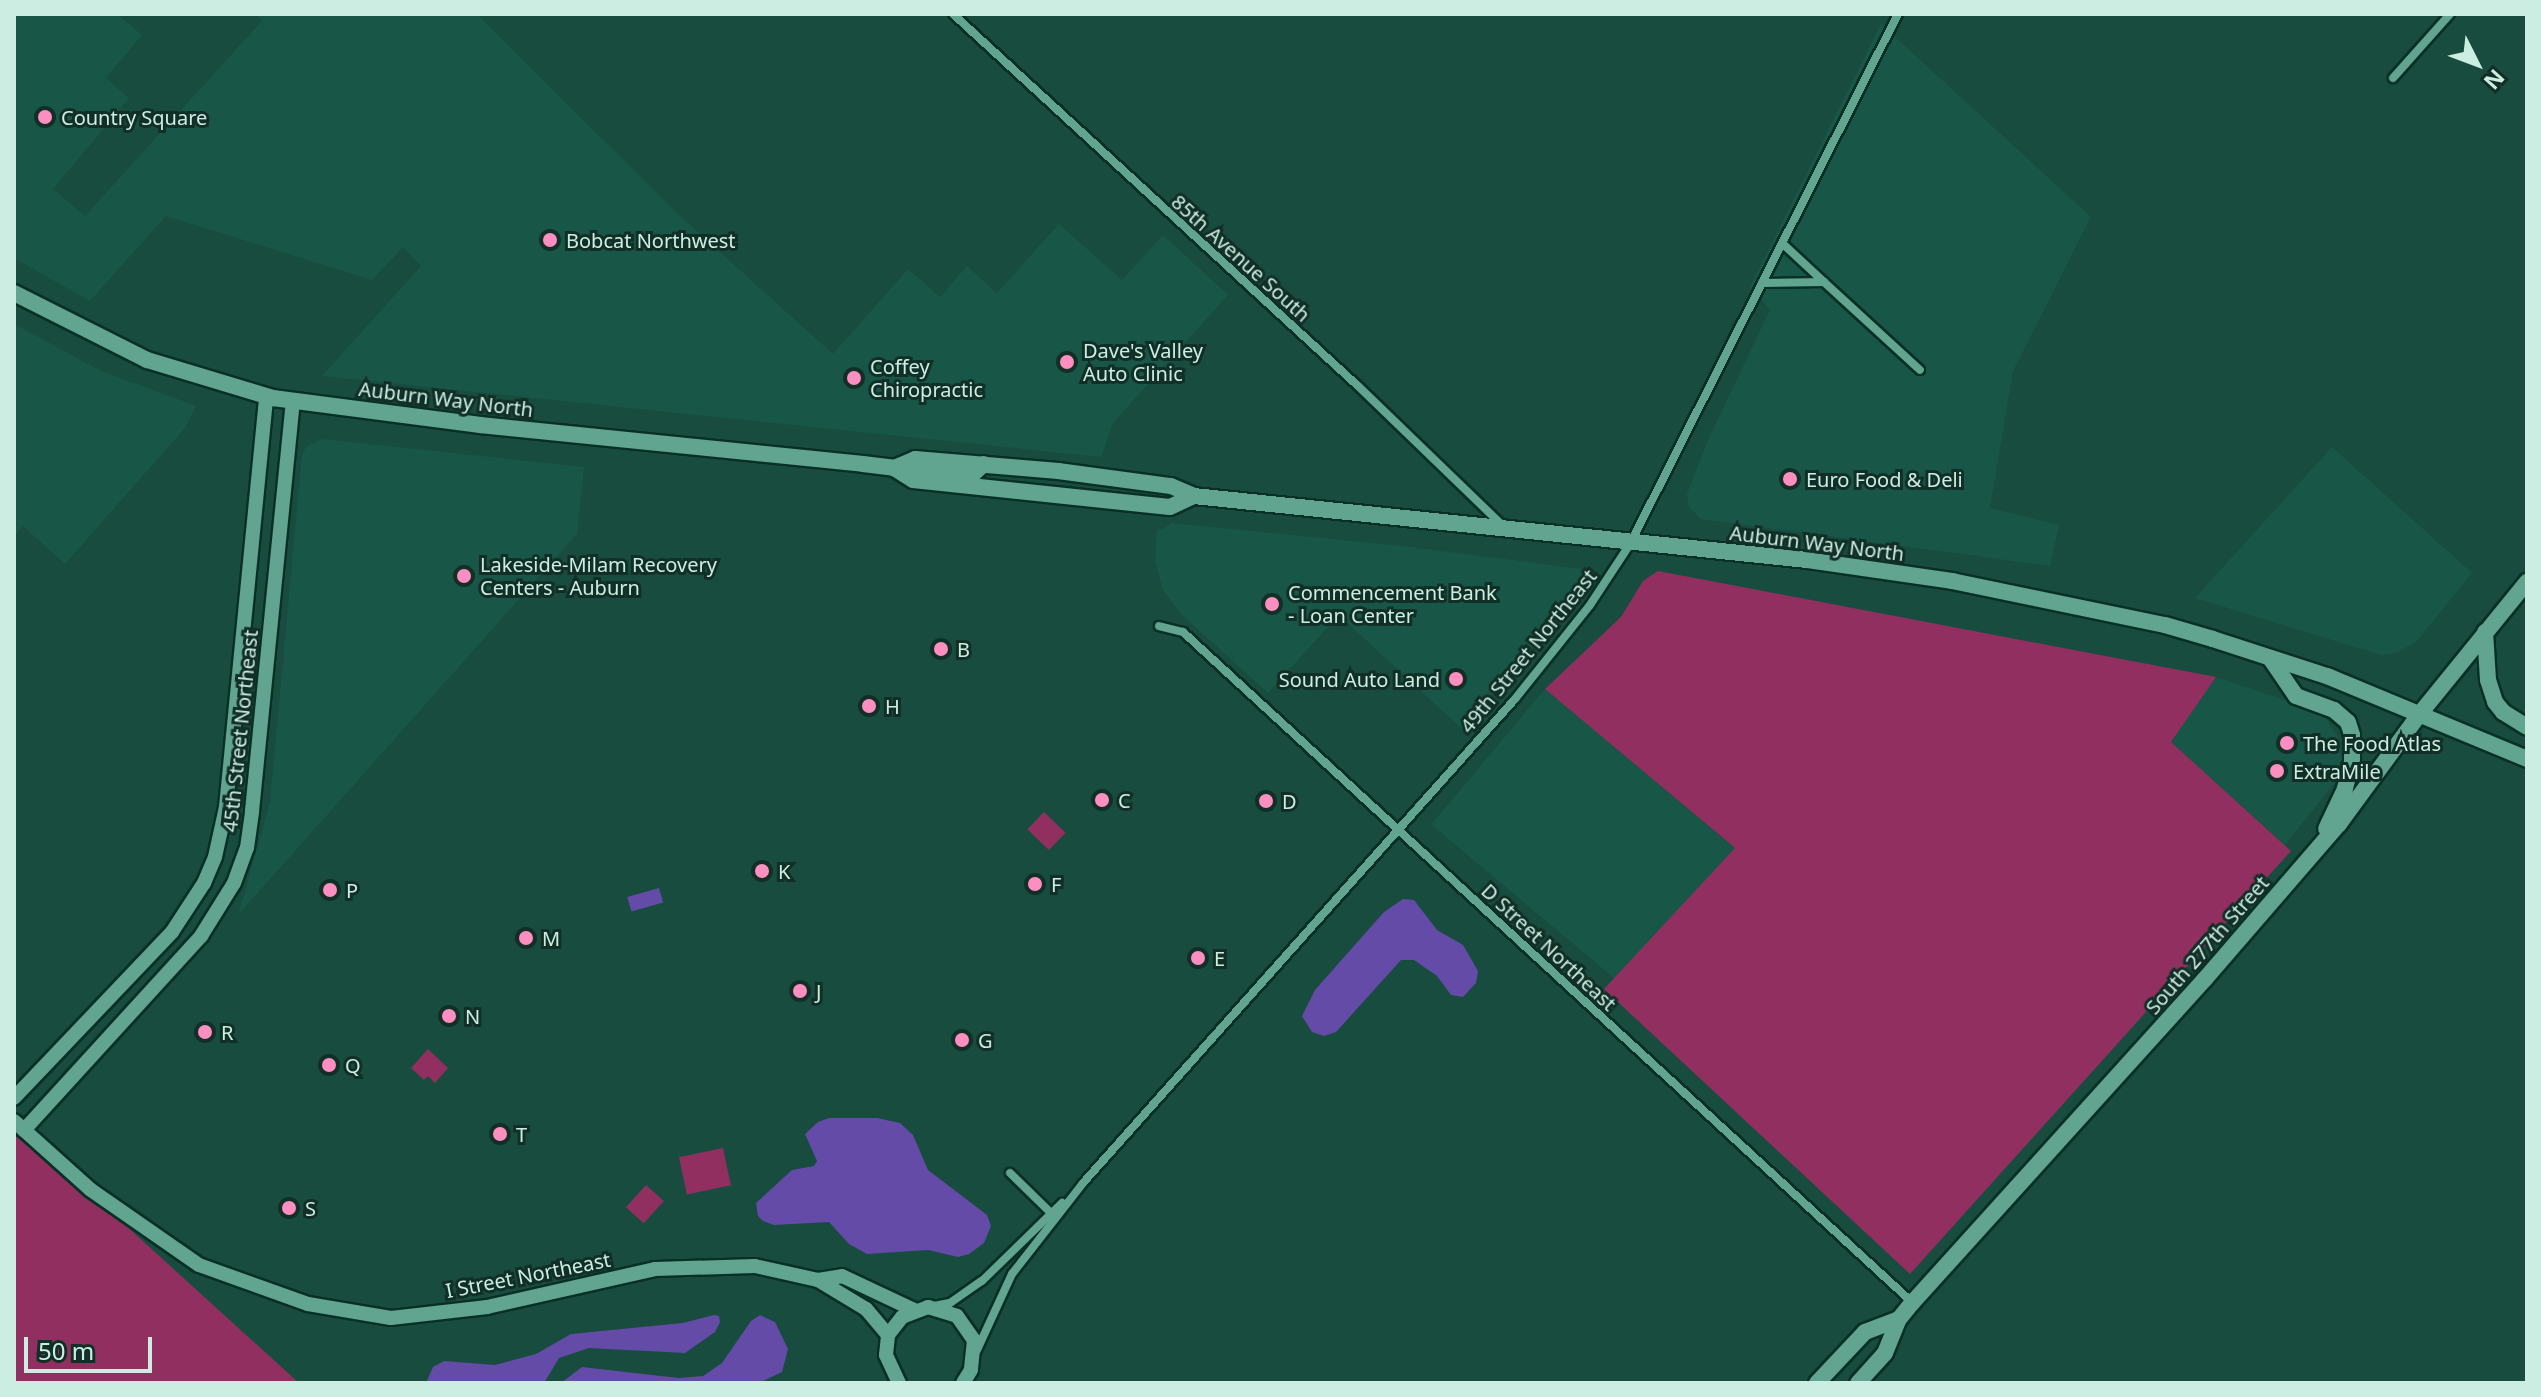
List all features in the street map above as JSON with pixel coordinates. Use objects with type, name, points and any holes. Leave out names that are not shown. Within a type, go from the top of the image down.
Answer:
[{"type":"main road","name":"Auburn Way North","points":[[14,293],[147,360],[266,396],[293,401],[480,425],[897,470],[913,480],[1170,507],[1194,496]]},
{"type":"main road","name":"Auburn Way North","points":[[897,470],[915,459],[984,464],[1171,486],[1194,496],[1630,544],[1807,560],[1952,581],[2165,625],[2327,676],[2527,759]]},
{"type":"main road","name":"South 277th Street","points":[[1858,1383],[1885,1353],[1899,1319],[1913,1302],[2205,979],[2317,848],[2418,716],[2527,582]]},
{"type":"main road","points":[[2485,632],[2488,680],[2495,702],[2513,720],[2527,727]]},
{"type":"main road","points":[[2270,658],[2296,696],[2334,710],[2348,722],[2352,735],[2352,762],[2345,789],[2317,848]]},
{"type":"main road","name":"South 277th Street","points":[[1817,1383],[1865,1332],[1899,1319]]},
{"type":"street","name":"85th Avenue South","points":[[953,14],[1358,386],[1506,529]]},
{"type":"street","name":"49th Street Northeast","points":[[972,1373],[1012,1274],[1083,1183],[1515,699],[1590,605],[1630,544],[1898,14]]},
{"type":"street","points":[[2393,78],[2450,14]]},
{"type":"street","points":[[1782,243],[1920,370]]},
{"type":"street","points":[[1762,283],[1824,282]]},
{"type":"street","name":"45th Street Northeast","points":[[14,1098],[172,932],[204,883],[215,857],[226,807],[266,396]]},
{"type":"street","name":"45th Street Northeast","points":[[19,1126],[201,936],[234,883],[247,848],[252,811],[293,401]]},
{"type":"street","name":"D Street Northeast","points":[[1159,626],[1183,632],[1913,1302]]},
{"type":"street","name":"I Street Northeast","points":[[19,1126],[91,1190],[199,1265],[308,1304],[391,1318],[487,1307],[655,1269],[755,1266],[818,1280],[866,1309],[888,1335]]},
{"type":"street","points":[[1010,1173],[1051,1213]]},
{"type":"street","name":"49th Street Northeast","points":[[921,1309],[964,1295],[1083,1183]]},
{"type":"street","name":"I Street Northeast","points":[[818,1280],[842,1276],[921,1309],[943,1309],[968,1327],[972,1373]]},
{"type":"street","points":[[899,1383],[886,1355],[888,1335],[902,1317],[921,1309]]},
{"type":"shaded area","points":[[14,14],[117,14],[142,35],[106,78],[129,98],[53,189],[85,216],[262,21],[255,14],[477,14],[679,215],[833,354],[908,269],[940,297],[967,266],[997,293],[1059,224],[1122,280],[1163,235],[1228,295],[1113,423],[1101,457],[322,376],[421,266],[403,247],[372,280],[166,216],[90,301],[14,258]]},
{"type":"shaded area","points":[[1881,24],[2091,217],[2013,371],[1990,508],[2059,525],[2050,566],[1701,519],[1689,507],[1687,494],[1709,438],[1770,310],[1750,287]]},
{"type":"shaded area","points":[[14,324],[101,371],[196,406],[185,428],[65,564],[23,526],[14,536]]},
{"type":"shaded area","points":[[322,439],[584,467],[577,534],[238,915],[270,802],[302,455],[306,447]]},
{"type":"shaded area","points":[[2332,447],[2472,573],[2416,642],[2396,653],[2381,655],[2195,598]]},
{"type":"shaded area","points":[[1171,523],[1402,546],[1582,569],[1586,574],[1548,629],[1462,729],[1339,615],[1268,693],[1180,613],[1163,590],[1155,561],[1157,529],[1164,529]]},
{"type":"shaded area","points":[[1658,571],[2216,677],[2171,742],[2291,851],[1910,1274],[1604,989],[1735,848],[1545,689],[1621,617],[1643,581]]},
{"type":"shaded area","points":[[2216,677],[2312,709],[2327,720],[2338,737],[2343,765],[2335,782],[2285,845],[2171,742]]},
{"type":"shaded area","points":[[1545,689],[1735,848],[1621,984],[1431,825]]},
{"type":"shaded area","points":[[1044,812],[1066,833],[1049,850],[1027,829]]},
{"type":"shaded area","points":[[659,888],[663,902],[631,912],[627,897]]},
{"type":"shaded area","points":[[1403,899],[1414,900],[1437,930],[1463,945],[1478,971],[1476,983],[1463,997],[1451,995],[1437,976],[1414,960],[1401,960],[1336,1032],[1324,1036],[1312,1032],[1302,1016],[1315,990],[1384,912]]},
{"type":"shaded area","points":[[428,1049],[448,1068],[435,1083],[428,1076],[424,1080],[411,1068]]},
{"type":"shaded area","points":[[829,1118],[877,1118],[900,1123],[913,1135],[928,1170],[987,1215],[991,1226],[984,1243],[969,1254],[958,1257],[928,1250],[867,1254],[849,1244],[829,1222],[774,1225],[763,1221],[758,1216],[756,1203],[792,1170],[814,1166],[817,1161],[805,1134],[818,1122]]},
{"type":"shaded area","points":[[14,1125],[35,1143],[299,1383],[14,1383]]},
{"type":"shaded area","points":[[723,1148],[731,1185],[687,1195],[679,1157]]},
{"type":"shaded area","points":[[646,1185],[664,1201],[644,1223],[626,1207]]},
{"type":"shaded area","points":[[760,1315],[775,1322],[788,1349],[782,1372],[759,1383],[561,1383],[582,1367],[679,1378],[703,1376],[722,1363],[751,1321]]},
{"type":"shaded area","points":[[719,1316],[720,1322],[715,1332],[685,1353],[589,1348],[559,1358],[544,1383],[426,1383],[433,1367],[444,1361],[495,1365],[536,1354],[571,1334],[683,1323]]},
{"type":"place","name":"Country Square","points":[[45,117]]},
{"type":"place","name":"Bobcat Northwest","points":[[550,240]]},
{"type":"place","name":"Dave's Valley Auto Clinic","points":[[1067,362]]},
{"type":"place","name":"Coffey Chiropractic","points":[[854,378]]},
{"type":"place","name":"Euro Food & Deli","points":[[1790,479]]},
{"type":"place","name":"Lakeside-Milam Recovery Centers - Auburn","points":[[464,576]]},
{"type":"place","name":"Commencement Bank - Loan Center","points":[[1272,604]]},
{"type":"place","name":"B","points":[[941,649]]},
{"type":"place","name":"Sound Auto Land","points":[[1456,679]]},
{"type":"place","name":"H","points":[[869,706]]},
{"type":"place","name":"The Food Atlas","points":[[2287,743]]},
{"type":"place","name":"ExtraMile","points":[[2277,771]]},
{"type":"place","name":"C","points":[[1102,800]]},
{"type":"place","name":"D","points":[[1266,801]]},
{"type":"place","name":"K","points":[[762,871]]},
{"type":"place","name":"F","points":[[1035,884]]},
{"type":"place","name":"P","points":[[330,890]]},
{"type":"place","name":"M","points":[[526,938]]},
{"type":"place","name":"E","points":[[1198,958]]},
{"type":"place","name":"J","points":[[800,991]]},
{"type":"place","name":"N","points":[[449,1016]]},
{"type":"place","name":"R","points":[[205,1032]]},
{"type":"place","name":"G","points":[[962,1040]]},
{"type":"place","name":"Q","points":[[329,1065]]},
{"type":"place","name":"T","points":[[500,1134]]},
{"type":"place","name":"S","points":[[289,1208]]}]
